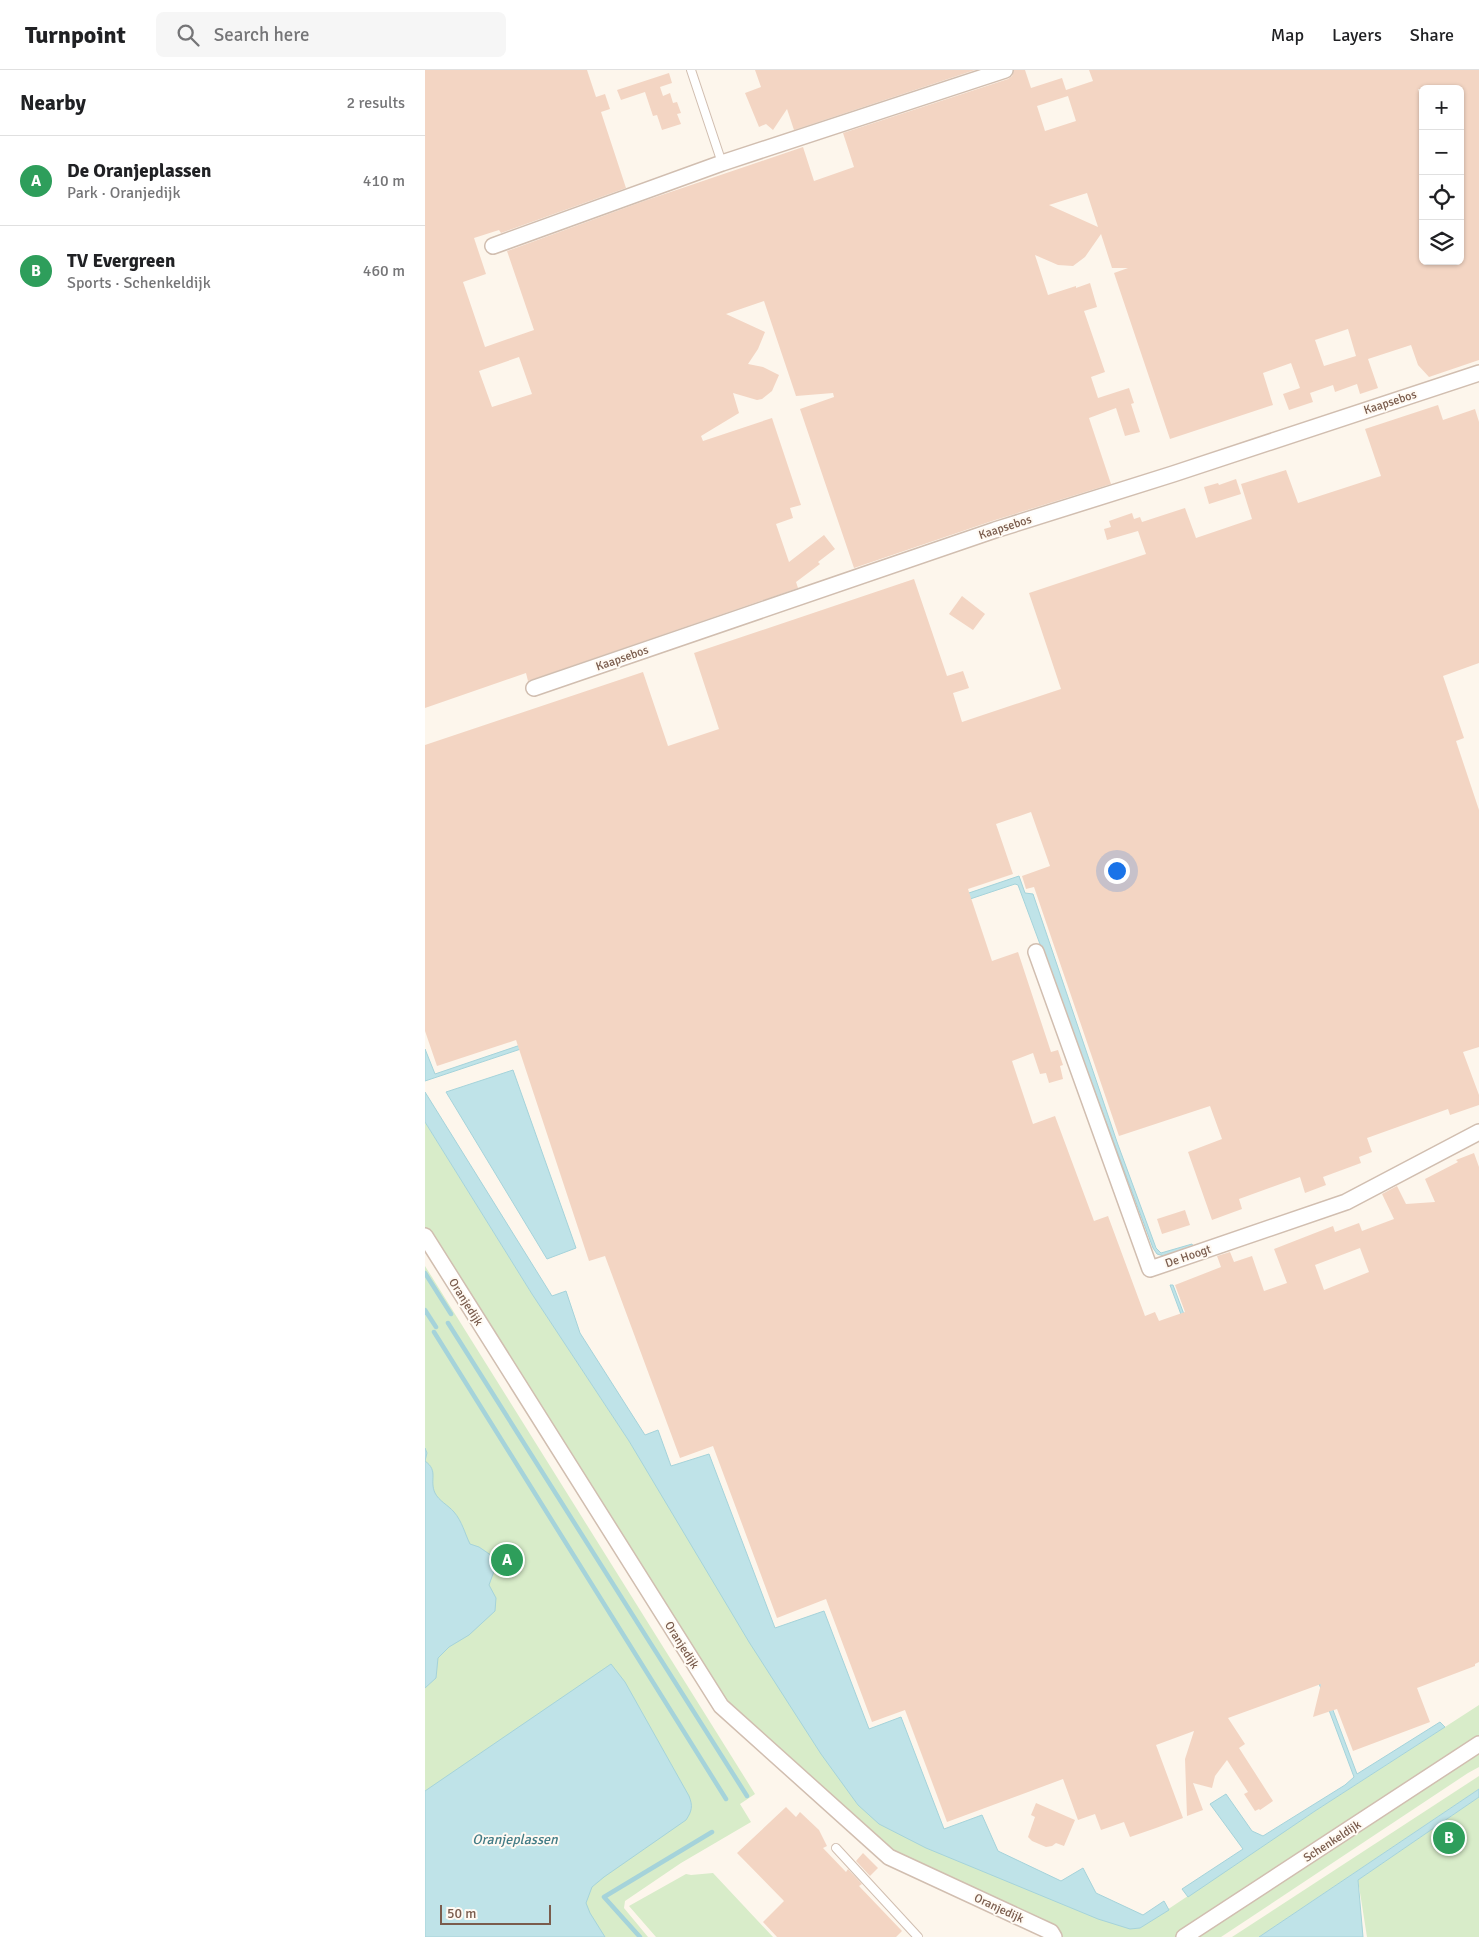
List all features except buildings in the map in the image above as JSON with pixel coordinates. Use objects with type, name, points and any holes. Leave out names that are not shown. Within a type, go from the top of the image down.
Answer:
[{"type":"street","points":[[493,246],[722,163],[1005,70]]},
{"type":"street","name":"Kaapsebos","points":[[533,688],[986,533],[1173,474],[1479,373]]},
{"type":"street","name":"De Hoogt","points":[[1036,952],[1150,1269],[1346,1202],[1479,1132]]},
{"type":"street","name":"Oranjedijk","points":[[425,1236],[721,1706],[889,1857],[1051,1932],[1054,1937]]},
{"type":"street","name":"Schenkeldijk","points":[[1184,1937],[1479,1744]]},
{"type":"lane","points":[[691,70],[722,163]]},
{"type":"lane","points":[[836,1848],[918,1937]]},
{"type":"green space","points":[[425,1122],[532,1294],[629,1441],[858,1805],[1140,1928],[1315,1811],[1479,1705],[1479,1739],[1178,1937],[1060,1937],[901,1857],[859,1825],[729,1710],[425,1232]]},
{"type":"green space","points":[[425,1266],[755,1794],[740,1804],[751,1822],[681,1863],[625,1901],[624,1908],[648,1937],[425,1937]]},
{"type":"green space","points":[[1479,1746],[1479,1767],[1221,1937],[1192,1937]]},
{"type":"green space","points":[[1479,1776],[1479,1789],[1259,1937],[1232,1937]]},
{"type":"green space","points":[[1479,1797],[1479,1937],[1367,1937],[1358,1880]]},
{"type":"green space","points":[[713,1873],[773,1937],[656,1937],[629,1906],[686,1874]]},
{"type":"water","points":[[1019,876],[1025,893],[1033,894],[1117,1142],[1156,1248],[1161,1253],[1192,1244],[1193,1246],[1164,1256],[1157,1254],[1153,1248],[1018,885],[1015,884],[425,1081],[425,1049],[435,1074]]},
{"type":"water","points":[[513,1070],[576,1248],[547,1259],[446,1092]]},
{"type":"water","points":[[425,1092],[552,1296],[566,1291],[580,1333],[645,1435],[658,1430],[671,1466],[709,1454],[775,1628],[824,1611],[869,1729],[901,1717],[944,1829],[982,1815],[998,1851],[1061,1881],[1083,1868],[1096,1893],[1143,1915],[1164,1901],[1169,1910],[1140,1928],[1130,1929],[1098,1919],[926,1848],[879,1824],[858,1805],[821,1754],[749,1642],[629,1441],[532,1294],[425,1122]]},
{"type":"water","points":[[1170,1285],[1173,1285],[1357,1774],[1440,1722],[1445,1727],[1315,1811],[1188,1897],[1182,1889],[1243,1849],[1210,1804],[1226,1794],[1252,1831],[1263,1836],[1345,1785],[1354,1777]]},
{"type":"water","points":[[425,1461],[432,1468],[435,1493],[457,1516],[470,1544],[479,1547],[498,1560],[489,1585],[496,1598],[495,1611],[469,1635],[449,1647],[438,1658],[436,1678],[425,1688]]},
{"type":"water","name":"Oranjeplassen","points":[[611,1664],[625,1682],[689,1796],[691,1808],[686,1820],[592,1887],[586,1903],[605,1937],[425,1937],[425,1791]]},
{"type":"water","points":[[1479,1789],[1479,1797],[1358,1880],[1363,1937],[1259,1937]]},
{"type":"waterway","points":[[425,1273],[451,1314]]},
{"type":"waterway","points":[[425,1310],[436,1327]]},
{"type":"waterway","points":[[448,1323],[747,1796]]},
{"type":"waterway","points":[[434,1332],[726,1799]]},
{"type":"waterway","points":[[640,1937],[604,1897],[712,1832]]},
{"type":"place","name":"De Oranjeplassen","points":[[507,1560]]},
{"type":"place","name":"TV Evergreen","points":[[1449,1838]]}]
